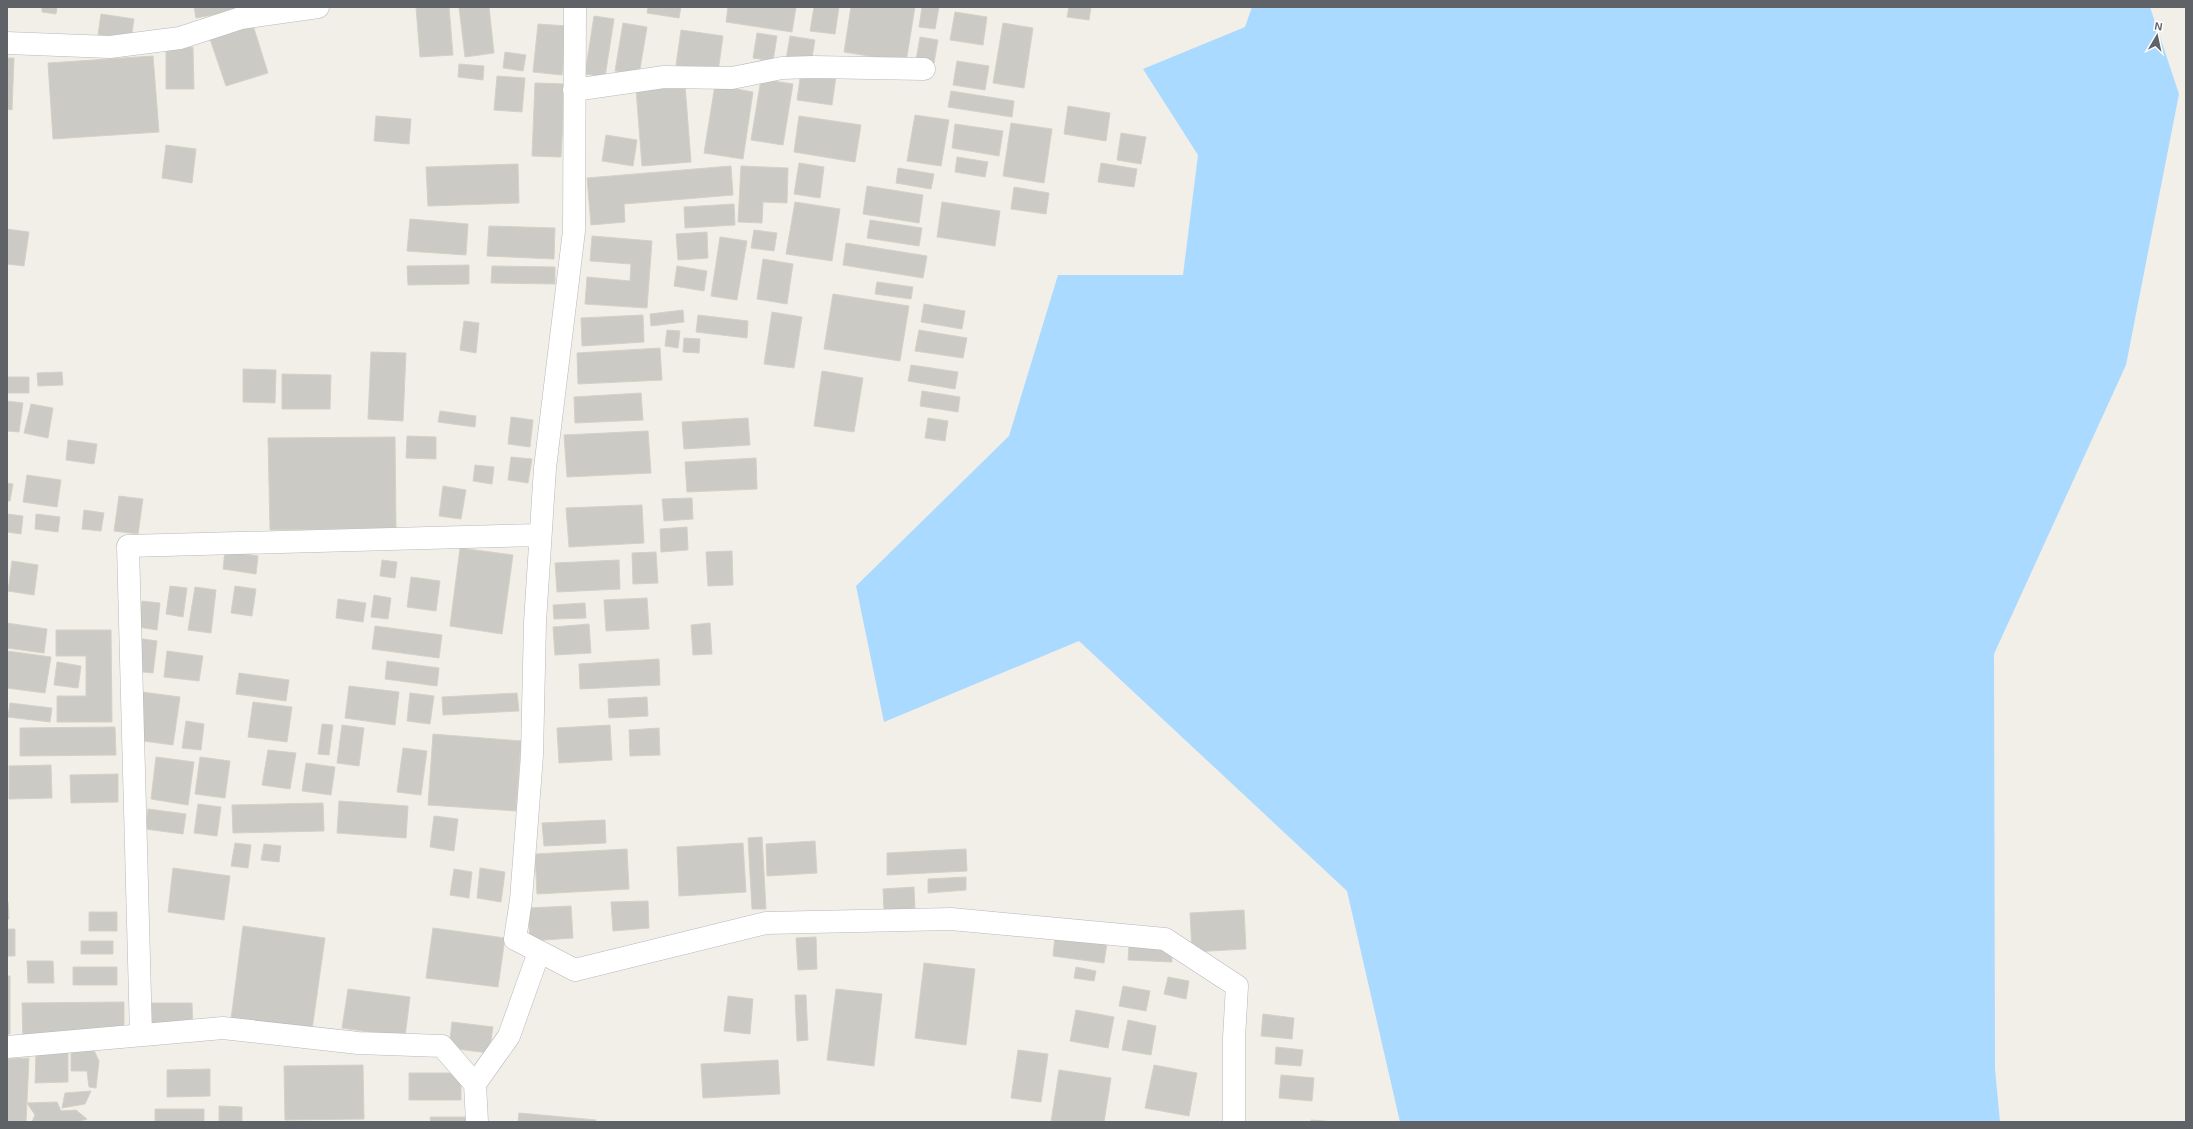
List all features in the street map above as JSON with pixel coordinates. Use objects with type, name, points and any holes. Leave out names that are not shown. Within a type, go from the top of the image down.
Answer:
[{"type":"street","points":[[7,43],[118,46],[180,38],[241,18],[318,7]]},
{"type":"street","points":[[575,7],[574,231],[545,468],[535,622],[532,755],[520,900],[515,939],[575,970],[766,923],[951,919],[1165,939],[1237,986],[1234,1038],[1234,1122]]},
{"type":"street","points":[[574,90],[664,77],[732,78],[782,68],[813,67],[924,69]]},
{"type":"street","points":[[141,1035],[128,546],[540,535]]},
{"type":"street","points":[[475,1084],[509,1036],[539,952]]},
{"type":"street","points":[[7,1047],[223,1028],[358,1043],[442,1046],[475,1084],[477,1122]]},
{"type":"water","points":[[1252,7],[2150,7],[2179,94],[2126,365],[1994,654],[1995,1069],[2000,1122],[1400,1122],[1347,891],[1079,641],[884,722],[856,586],[1009,436],[1058,275],[1183,275],[1198,155],[1143,69],[1245,27]]},
{"type":"building","points":[[42,7],[57,7],[56,14],[42,12]]},
{"type":"building","points":[[194,7],[255,7],[196,18]]},
{"type":"building","points":[[416,7],[449,7],[453,55],[420,57]]},
{"type":"building","points":[[459,7],[489,7],[494,53],[465,57]]},
{"type":"building","points":[[648,7],[681,7],[679,18],[647,13]]},
{"type":"building","points":[[728,7],[796,7],[792,32],[726,22]]},
{"type":"building","points":[[814,7],[839,7],[835,34],[810,31]]},
{"type":"building","points":[[851,7],[915,7],[906,62],[844,52]]},
{"type":"building","points":[[922,7],[939,7],[935,29],[919,27]]},
{"type":"building","points":[[1069,7],[1091,7],[1089,20],[1067,17]]},
{"type":"building","points":[[955,12],[987,17],[983,45],[950,40]]},
{"type":"building","points":[[101,14],[134,19],[131,39],[98,35]]},
{"type":"building","points":[[594,16],[614,19],[605,77],[585,74]]},
{"type":"building","points":[[252,22],[268,73],[226,86],[209,36]]},
{"type":"building","points":[[623,23],[647,27],[639,75],[615,71]]},
{"type":"building","points":[[1003,23],[1033,28],[1024,88],[993,83]]},
{"type":"building","points":[[538,24],[567,26],[562,75],[533,72]]},
{"type":"building","points":[[681,30],[723,36],[718,72],[676,65]]},
{"type":"building","points":[[757,33],[777,36],[773,61],[753,58]]},
{"type":"building","points":[[790,36],[815,40],[811,63],[786,60]]},
{"type":"building","points":[[920,37],[938,40],[934,63],[916,60]]},
{"type":"building","points":[[166,47],[193,47],[194,89],[166,89]]},
{"type":"building","points":[[505,52],[526,55],[523,71],[503,68]]},
{"type":"building","points":[[153,56],[159,132],[53,139],[48,63]]},
{"type":"building","points":[[7,58],[14,58],[12,110],[7,109]]},
{"type":"building","points":[[957,61],[989,66],[985,90],[953,85]]},
{"type":"building","points":[[459,64],[484,66],[483,80],[458,77]]},
{"type":"building","points":[[801,71],[836,76],[832,105],[797,100]]},
{"type":"building","points":[[497,76],[525,78],[522,112],[494,110]]},
{"type":"building","points":[[761,79],[793,84],[783,145],[751,140]]},
{"type":"building","points":[[535,83],[565,84],[561,157],[532,156]]},
{"type":"building","points":[[685,85],[691,162],[642,166],[636,89]]},
{"type":"building","points":[[715,85],[753,92],[743,159],[704,153]]},
{"type":"building","points":[[951,91],[1014,101],[1012,117],[948,107]]},
{"type":"building","points":[[1068,106],[1110,113],[1106,141],[1064,134]]},
{"type":"building","points":[[915,115],[949,120],[941,166],[907,161]]},
{"type":"building","points":[[376,116],[411,119],[409,144],[374,141]]},
{"type":"building","points":[[799,116],[861,125],[855,162],[794,152]]},
{"type":"building","points":[[1011,123],[1052,129],[1044,183],[1003,176]]},
{"type":"building","points":[[955,124],[1003,131],[999,156],[952,148]]},
{"type":"building","points":[[1121,133],[1146,137],[1141,164],[1117,160]]},
{"type":"building","points":[[606,135],[637,140],[633,166],[602,161]]},
{"type":"building","points":[[166,145],[196,149],[192,183],[162,178]]},
{"type":"building","points":[[957,157],[988,162],[985,177],[955,172]]},
{"type":"building","points":[[799,163],[824,167],[820,198],[794,194]]},
{"type":"building","points":[[1101,163],[1137,169],[1134,187],[1098,182]]},
{"type":"building","points":[[518,164],[519,203],[428,206],[426,167]]},
{"type":"building","points":[[731,166],[733,195],[624,204],[625,222],[591,225],[587,178]]},
{"type":"building","points":[[741,166],[788,168],[787,203],[763,202],[762,223],[738,222]]},
{"type":"building","points":[[898,168],[934,174],[931,189],[896,183]]},
{"type":"building","points":[[867,186],[923,195],[919,223],[863,214]]},
{"type":"building","points":[[1014,187],[1049,193],[1046,214],[1011,209]]},
{"type":"building","points":[[795,202],[840,209],[832,261],[786,254]]},
{"type":"building","points":[[942,202],[1000,211],[995,246],[937,237]]},
{"type":"building","points":[[734,204],[735,225],[685,228],[684,207]]},
{"type":"building","points":[[410,219],[468,224],[466,255],[407,251]]},
{"type":"building","points":[[870,220],[922,228],[919,246],[867,238]]},
{"type":"building","points":[[489,226],[555,228],[554,259],[487,256]]},
{"type":"building","points":[[7,229],[29,232],[24,266],[7,264]]},
{"type":"building","points":[[754,230],[777,233],[774,251],[751,248]]},
{"type":"building","points":[[707,232],[708,258],[678,260],[676,234]]},
{"type":"building","points":[[592,236],[652,241],[647,308],[585,304],[587,277],[630,281],[631,264],[590,261]]},
{"type":"building","points":[[720,237],[747,241],[737,300],[711,296]]},
{"type":"building","points":[[846,243],[927,256],[923,278],[843,265]]},
{"type":"building","points":[[763,259],[793,264],[787,304],[757,299]]},
{"type":"building","points":[[469,265],[469,284],[408,285],[407,266]]},
{"type":"building","points":[[492,266],[555,267],[555,284],[491,283]]},
{"type":"building","points":[[677,266],[707,271],[704,291],[674,286]]},
{"type":"building","points":[[877,282],[913,287],[911,299],[875,294]]},
{"type":"building","points":[[833,294],[909,306],[900,361],[824,349]]},
{"type":"building","points":[[924,304],[965,311],[962,329],[921,322]]},
{"type":"building","points":[[683,310],[684,322],[651,326],[650,314]]},
{"type":"building","points":[[772,312],[802,317],[794,368],[764,364]]},
{"type":"building","points":[[643,315],[644,342],[582,346],[581,318]]},
{"type":"building","points":[[698,315],[748,321],[747,338],[696,332]]},
{"type":"building","points":[[464,321],[479,323],[476,353],[460,350]]},
{"type":"building","points":[[667,330],[680,331],[678,348],[665,346]]},
{"type":"building","points":[[919,330],[967,338],[963,358],[915,351]]},
{"type":"building","points":[[684,338],[700,339],[699,353],[683,352]]},
{"type":"building","points":[[660,348],[662,380],[578,384],[577,353]]},
{"type":"building","points":[[371,352],[406,353],[403,421],[368,419]]},
{"type":"building","points":[[911,365],[958,372],[955,389],[908,381]]},
{"type":"building","points":[[243,369],[276,370],[275,403],[243,402]]},
{"type":"building","points":[[822,371],[863,378],[854,432],[814,426]]},
{"type":"building","points":[[62,372],[63,385],[38,386],[37,373]]},
{"type":"building","points":[[282,374],[331,375],[330,409],[282,409]]},
{"type":"building","points":[[7,377],[29,377],[29,393],[7,393]]},
{"type":"building","points":[[922,391],[960,397],[958,412],[920,406]]},
{"type":"building","points":[[641,393],[643,420],[575,423],[574,397]]},
{"type":"building","points":[[7,401],[23,403],[19,432],[7,431]]},
{"type":"building","points":[[31,404],[53,408],[48,438],[24,433]]},
{"type":"building","points":[[440,411],[476,416],[475,427],[438,422]]},
{"type":"building","points":[[511,417],[533,420],[530,447],[508,444]]},
{"type":"building","points":[[748,418],[750,445],[684,449],[682,422]]},
{"type":"building","points":[[928,418],[948,421],[945,441],[925,438]]},
{"type":"building","points":[[648,431],[651,473],[567,477],[564,435]]},
{"type":"building","points":[[407,436],[436,437],[436,459],[406,458]]},
{"type":"building","points":[[395,437],[396,528],[270,530],[268,438]]},
{"type":"building","points":[[68,440],[97,444],[94,464],[66,460]]},
{"type":"building","points":[[511,457],[532,459],[528,483],[508,480]]},
{"type":"building","points":[[756,458],[757,489],[687,492],[685,462]]},
{"type":"building","points":[[475,465],[494,467],[492,484],[473,481]]},
{"type":"building","points":[[27,475],[61,480],[57,507],[23,502]]},
{"type":"building","points":[[7,483],[13,484],[10,501],[7,501]]},
{"type":"building","points":[[443,486],[466,490],[461,519],[439,516]]},
{"type":"building","points":[[119,496],[143,499],[138,534],[114,531]]},
{"type":"building","points":[[692,498],[693,519],[664,521],[662,499]]},
{"type":"building","points":[[642,505],[644,543],[569,547],[566,508]]},
{"type":"building","points":[[84,510],[104,513],[101,531],[82,529]]},
{"type":"building","points":[[7,514],[23,516],[21,534],[7,532]]},
{"type":"building","points":[[36,514],[60,517],[58,532],[35,529]]},
{"type":"building","points":[[687,527],[688,550],[661,552],[660,529]]},
{"type":"building","points":[[460,548],[513,555],[502,634],[450,626]]},
{"type":"building","points":[[225,551],[258,556],[256,574],[223,569]]},
{"type":"building","points":[[732,551],[733,585],[708,586],[706,552]]},
{"type":"building","points":[[656,552],[658,583],[633,584],[632,553]]},
{"type":"building","points":[[382,560],[397,562],[395,578],[380,576]]},
{"type":"building","points":[[619,560],[620,589],[557,592],[555,563]]},
{"type":"building","points":[[12,561],[38,565],[34,595],[8,591]]},
{"type":"building","points":[[411,577],[440,581],[436,611],[407,607]]},
{"type":"building","points":[[170,586],[187,588],[183,617],[166,614]]},
{"type":"building","points":[[235,586],[256,589],[252,616],[231,613]]},
{"type":"building","points":[[195,587],[216,590],[211,633],[188,630]]},
{"type":"building","points":[[374,595],[391,598],[388,619],[371,617]]},
{"type":"building","points":[[647,598],[649,629],[606,631],[604,600]]},
{"type":"building","points":[[338,599],[366,603],[363,622],[336,618]]},
{"type":"building","points":[[142,601],[160,603],[157,630],[138,627]]},
{"type":"building","points":[[585,603],[586,618],[554,619],[553,605]]},
{"type":"building","points":[[7,623],[47,629],[44,653],[7,648]]},
{"type":"building","points":[[710,623],[712,654],[693,655],[691,625]]},
{"type":"building","points":[[589,624],[591,653],[555,655],[553,627]]},
{"type":"building","points":[[375,626],[442,635],[439,658],[372,649]]},
{"type":"building","points":[[56,630],[111,630],[112,722],[57,722],[57,696],[86,696],[86,656],[56,656]]},
{"type":"building","points":[[137,638],[157,641],[153,673],[133,671]]},
{"type":"building","points":[[7,651],[51,657],[45,693],[7,688]]},
{"type":"building","points":[[167,651],[203,656],[199,681],[164,677]]},
{"type":"building","points":[[659,659],[660,685],[580,689],[579,664]]},
{"type":"building","points":[[387,661],[439,668],[437,686],[385,679]]},
{"type":"building","points":[[57,662],[81,666],[78,688],[54,685]]},
{"type":"building","points":[[239,673],[289,680],[286,701],[236,694]]},
{"type":"building","points":[[349,686],[399,692],[395,725],[345,718]]},
{"type":"building","points":[[142,692],[180,697],[173,745],[136,740]]},
{"type":"building","points":[[410,693],[434,696],[430,724],[407,721]]},
{"type":"building","points":[[517,693],[519,711],[443,715],[442,697]]},
{"type":"building","points":[[647,697],[648,716],[609,718],[608,699]]},
{"type":"building","points":[[253,702],[292,707],[287,742],[248,737]]},
{"type":"building","points":[[10,703],[52,708],[50,722],[8,717]]},
{"type":"building","points":[[186,721],[204,724],[201,750],[182,748]]},
{"type":"building","points":[[322,724],[333,725],[329,755],[318,754]]},
{"type":"building","points":[[342,725],[364,728],[359,766],[337,763]]},
{"type":"building","points":[[610,725],[612,760],[559,763],[557,728]]},
{"type":"building","points":[[115,727],[116,755],[20,756],[20,728]]},
{"type":"building","points":[[659,728],[660,755],[630,756],[629,730]]},
{"type":"building","points":[[433,734],[521,741],[516,811],[428,805]]},
{"type":"building","points":[[403,748],[427,751],[421,795],[397,792]]},
{"type":"building","points":[[268,750],[296,753],[290,789],[262,785]]},
{"type":"building","points":[[156,757],[194,762],[188,805],[151,799]]},
{"type":"building","points":[[200,757],[230,761],[225,798],[195,794]]},
{"type":"building","points":[[306,763],[335,767],[331,795],[302,791]]},
{"type":"building","points":[[51,765],[52,798],[9,799],[9,766]]},
{"type":"building","points":[[118,774],[118,802],[71,803],[70,775]]},
{"type":"building","points":[[339,801],[408,806],[406,838],[337,833]]},
{"type":"building","points":[[323,803],[324,831],[233,833],[232,805]]},
{"type":"building","points":[[198,804],[221,807],[217,836],[194,833]]},
{"type":"building","points":[[148,809],[186,814],[183,834],[145,829]]},
{"type":"building","points":[[434,816],[458,819],[454,851],[430,847]]},
{"type":"building","points":[[605,820],[606,843],[544,846],[542,823]]},
{"type":"building","points":[[762,837],[766,909],[752,909],[748,838]]},
{"type":"building","points":[[815,841],[817,873],[767,876],[766,844]]},
{"type":"building","points":[[235,843],[251,845],[248,868],[231,866]]},
{"type":"building","points":[[743,843],[746,892],[679,896],[677,847]]},
{"type":"building","points":[[264,844],[281,846],[279,862],[261,860]]},
{"type":"building","points":[[627,849],[629,889],[537,894],[535,854]]},
{"type":"building","points":[[966,849],[967,871],[887,875],[887,853]]},
{"type":"building","points":[[173,868],[230,876],[224,920],[168,912]]},
{"type":"building","points":[[480,868],[505,872],[501,902],[477,898]]},
{"type":"building","points":[[454,869],[472,872],[469,898],[450,895]]},
{"type":"building","points":[[966,877],[966,890],[928,893],[928,879]]},
{"type":"building","points":[[914,887],[915,910],[884,911],[883,889]]},
{"type":"building","points":[[648,901],[649,928],[613,931],[611,902]]},
{"type":"building","points":[[8,902],[9,919],[7,919]]},
{"type":"building","points":[[571,906],[573,938],[530,941],[528,908]]},
{"type":"building","points":[[1244,910],[1246,949],[1192,952],[1190,913]]},
{"type":"building","points":[[89,912],[117,912],[117,931],[89,931]]},
{"type":"building","points":[[243,926],[325,938],[312,1030],[231,1019]]},
{"type":"building","points":[[433,928],[505,938],[498,987],[426,978]]},
{"type":"building","points":[[7,929],[15,929],[15,956],[7,956]]},
{"type":"building","points":[[1055,936],[1107,943],[1104,963],[1053,956]]},
{"type":"building","points":[[816,937],[817,969],[798,970],[796,938]]},
{"type":"building","points":[[81,941],[113,941],[113,954],[81,954]]},
{"type":"building","points":[[1129,945],[1172,947],[1172,962],[1128,960]]},
{"type":"building","points":[[27,961],[53,961],[54,983],[28,983]]},
{"type":"building","points":[[924,963],[975,969],[966,1045],[915,1038]]},
{"type":"building","points":[[73,967],[117,967],[117,985],[73,985]]},
{"type":"building","points":[[1076,967],[1096,971],[1094,981],[1074,978]]},
{"type":"building","points":[[7,976],[10,976],[10,1034],[7,1034]]},
{"type":"building","points":[[1168,977],[1189,981],[1186,999],[1164,994]]},
{"type":"building","points":[[1123,986],[1150,991],[1146,1011],[1119,1006]]},
{"type":"building","points":[[348,989],[410,997],[405,1037],[342,1028]]},
{"type":"building","points":[[836,989],[882,994],[874,1066],[827,1060]]},
{"type":"building","points":[[795,995],[806,995],[808,1040],[797,1041]]},
{"type":"building","points":[[728,996],[753,999],[750,1034],[724,1031]]},
{"type":"building","points":[[124,1002],[124,1043],[23,1044],[22,1003]]},
{"type":"building","points":[[150,1003],[192,1003],[193,1030],[150,1031]]},
{"type":"building","points":[[1076,1010],[1114,1017],[1108,1048],[1070,1041]]},
{"type":"building","points":[[1263,1014],[1294,1018],[1292,1039],[1261,1036]]},
{"type":"building","points":[[1128,1020],[1156,1026],[1151,1055],[1122,1050]]},
{"type":"building","points":[[452,1022],[493,1027],[489,1053],[449,1048]]},
{"type":"building","points":[[1276,1047],[1303,1050],[1301,1066],[1275,1064]]},
{"type":"building","points":[[93,1048],[99,1061],[96,1088],[89,1087],[87,1071],[71,1071],[71,1051]]},
{"type":"building","points":[[68,1050],[68,1082],[35,1083],[36,1052]]},
{"type":"building","points":[[1018,1050],[1048,1054],[1041,1102],[1011,1098]]},
{"type":"building","points":[[29,1058],[26,1122],[7,1122],[7,1059]]},
{"type":"building","points":[[778,1060],[780,1094],[703,1098],[701,1064]]},
{"type":"building","points":[[363,1065],[364,1119],[285,1120],[284,1066]]},
{"type":"building","points":[[1154,1065],[1197,1073],[1189,1116],[1145,1108]]},
{"type":"building","points":[[210,1069],[210,1096],[167,1097],[167,1070]]},
{"type":"building","points":[[1059,1070],[1111,1078],[1104,1122],[1051,1122]]},
{"type":"building","points":[[409,1073],[461,1073],[461,1100],[409,1100]]},
{"type":"building","points":[[1281,1075],[1314,1078],[1312,1101],[1279,1098]]},
{"type":"building","points":[[91,1091],[85,1104],[62,1108],[65,1093]]},
{"type":"building","points":[[57,1102],[61,1111],[76,1110],[87,1119],[76,1122],[32,1122],[35,1115],[27,1103]]},
{"type":"building","points":[[219,1106],[242,1107],[242,1122],[219,1122]]},
{"type":"building","points":[[155,1109],[204,1109],[204,1122],[155,1122]]},
{"type":"building","points":[[519,1113],[596,1120],[596,1122],[518,1122]]},
{"type":"building","points":[[430,1117],[476,1117],[476,1122],[431,1122]]},
{"type":"building","points":[[1311,1120],[1335,1122],[1311,1122]]}]
